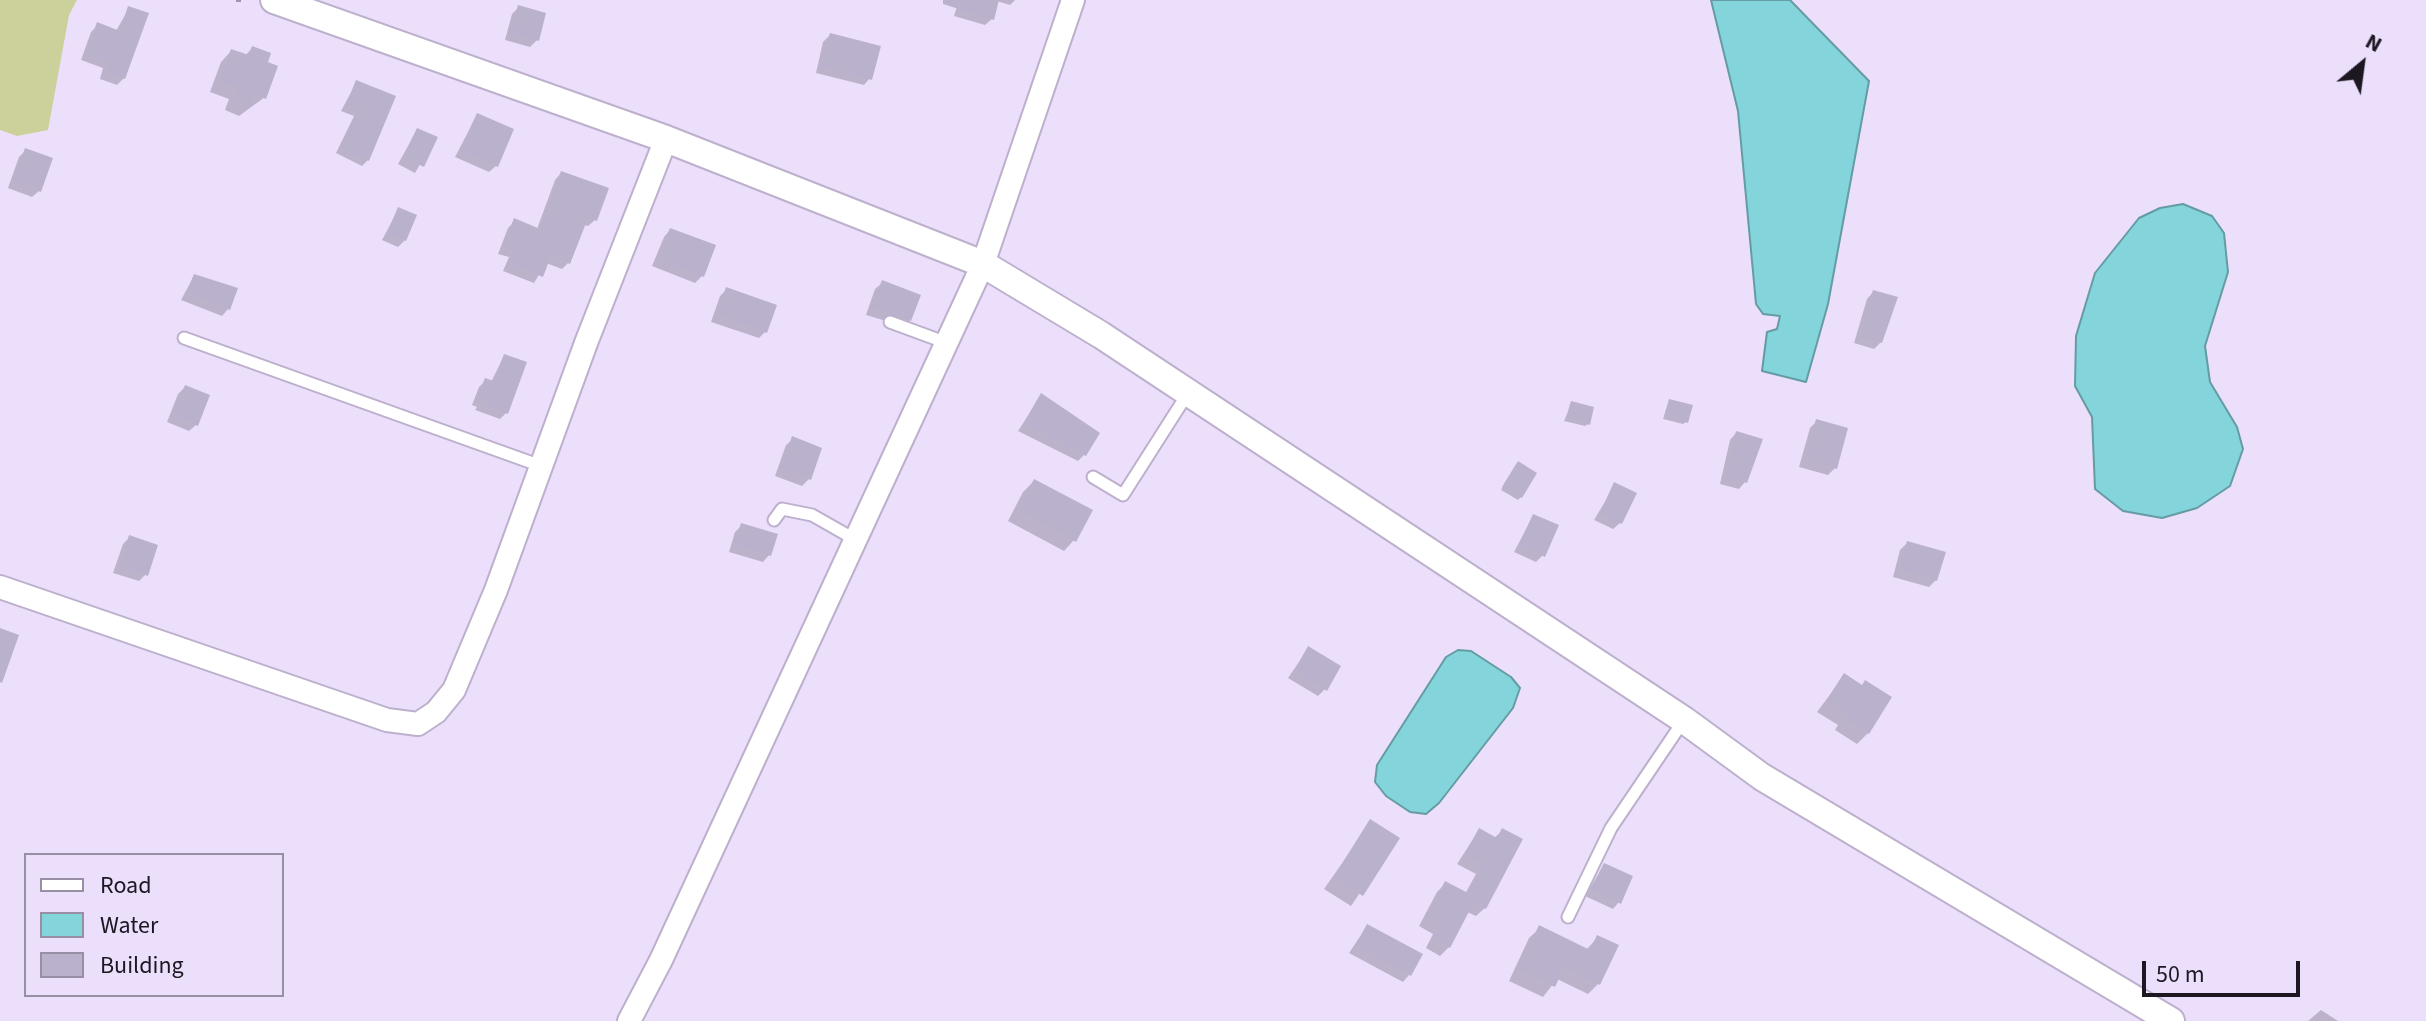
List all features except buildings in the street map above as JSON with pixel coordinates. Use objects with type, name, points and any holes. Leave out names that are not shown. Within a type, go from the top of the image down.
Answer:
[{"type":"street","points":[[274,0],[666,139],[983,264],[1041,296],[1189,393],[1684,720],[1762,777],[2171,1021]]},
{"type":"street","points":[[629,1021],[661,960],[983,264],[1073,0]]},
{"type":"street","points":[[0,587],[387,720],[418,724],[436,712],[454,690],[496,590],[666,139]]},
{"type":"lane","points":[[890,322],[947,343]]},
{"type":"lane","points":[[184,338],[541,466]]},
{"type":"lane","points":[[1093,477],[1123,495],[1189,393]]},
{"type":"lane","points":[[774,520],[782,509],[812,515],[856,540]]},
{"type":"lane","points":[[1568,917],[1611,828],[1684,720]]},
{"type":"shaded area","points":[[0,0],[77,0],[69,15],[48,130],[17,136],[0,130]]},
{"type":"water","points":[[1711,0],[1790,0],[1869,81],[1828,304],[1806,382],[1762,371],[1767,332],[1777,329],[1780,316],[1763,314],[1756,304],[1738,111]]},
{"type":"water","points":[[2183,204],[2212,216],[2224,233],[2228,272],[2205,346],[2210,382],[2237,427],[2243,449],[2230,486],[2197,508],[2162,518],[2123,511],[2095,489],[2092,417],[2075,386],[2076,336],[2095,273],[2139,218],[2160,208]]},
{"type":"water","points":[[1458,650],[1471,651],[1511,677],[1520,688],[1513,708],[1439,803],[1426,814],[1410,812],[1386,796],[1375,782],[1377,765],[1446,657]]}]
